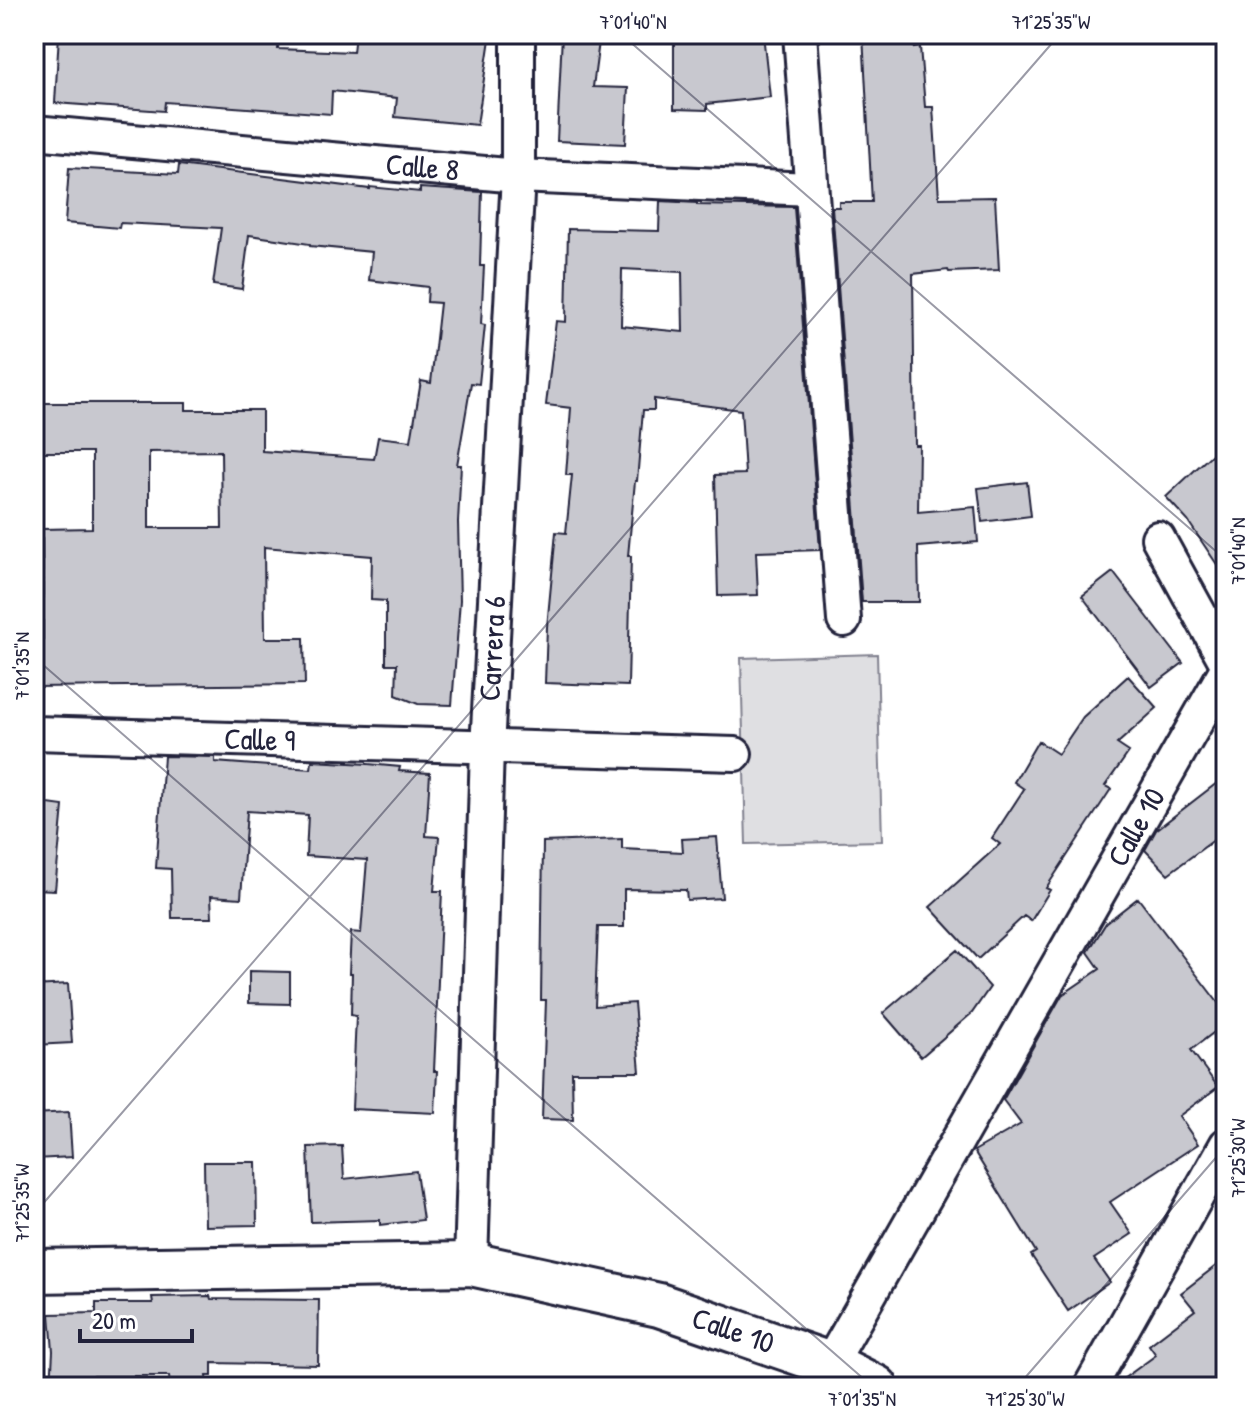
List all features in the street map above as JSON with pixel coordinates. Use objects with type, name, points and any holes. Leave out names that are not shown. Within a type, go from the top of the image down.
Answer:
[{"type":"street","name":"Carrera 6","points":[[471,1264],[487,748],[518,176],[518,34]]},
{"type":"street","points":[[800,34],[844,620]]},
{"type":"street","name":"Calle 8","points":[[34,132],[518,176],[811,189]]},
{"type":"street","points":[[1158,538],[1226,662]]},
{"type":"street","name":"Calle 10","points":[[34,1271],[471,1264],[659,1305],[830,1364],[1226,670]]},
{"type":"street","name":"Calle 9","points":[[34,733],[735,754]]},
{"type":"street","points":[[1090,1387],[1226,1145]]},
{"type":"street","points":[[830,1364],[876,1387]]},
{"type":"shaded area","points":[[877,654],[882,841],[746,844],[741,658]]},
{"type":"building","points":[[59,34],[114,34],[114,42],[221,43],[222,34],[279,34],[278,49],[353,52],[355,34],[407,39],[408,34],[461,34],[490,39],[477,125],[395,117],[397,98],[332,91],[331,114],[165,102],[164,111],[55,103]]},
{"type":"building","points":[[562,34],[600,34],[593,87],[628,88],[625,144],[557,141]]},
{"type":"building","points":[[674,34],[763,34],[770,97],[707,104],[707,110],[674,109]]},
{"type":"building","points":[[863,34],[913,34],[914,48],[920,47],[925,107],[933,107],[939,198],[995,197],[999,270],[913,274],[915,445],[919,445],[918,512],[975,507],[978,542],[918,547],[919,602],[862,602],[832,207],[839,207],[839,202],[872,202]]},
{"type":"building","points":[[179,165],[370,189],[482,192],[480,266],[484,266],[481,324],[485,325],[479,384],[471,383],[457,465],[461,465],[458,522],[460,600],[452,705],[418,704],[396,695],[397,664],[386,664],[386,601],[371,600],[372,556],[264,547],[265,638],[304,638],[305,684],[34,687],[34,647],[43,647],[42,529],[92,528],[92,452],[40,452],[39,403],[186,403],[186,410],[262,410],[262,451],[374,459],[378,437],[411,441],[421,381],[431,383],[440,303],[427,302],[428,287],[369,280],[372,252],[310,246],[249,235],[242,289],[213,285],[221,228],[120,223],[119,228],[65,223],[69,168],[178,174]],"holes":[[[221,451],[222,528],[149,528],[149,452]]]},
{"type":"building","points":[[660,201],[794,207],[820,550],[756,552],[758,595],[718,596],[715,475],[745,474],[741,410],[654,399],[654,410],[643,410],[628,556],[631,556],[628,686],[545,683],[556,532],[566,533],[572,475],[566,475],[571,408],[546,405],[556,321],[566,322],[568,229],[659,231]],"holes":[[[622,269],[682,272],[683,332],[621,326]]]},
{"type":"building","points":[[1226,441],[1226,578],[1188,521],[1166,497]]},
{"type":"building","points":[[1027,482],[1031,516],[982,522],[978,488]]},
{"type":"building","points":[[1113,572],[1183,663],[1151,687],[1082,596]]},
{"type":"building","points":[[1128,676],[1157,708],[1117,744],[1129,752],[1105,786],[1111,789],[1046,888],[1050,890],[1031,921],[1024,916],[978,959],[930,907],[1000,844],[992,838],[1024,789],[1014,782],[1038,741],[1058,754],[1083,717]]},
{"type":"building","points":[[164,756],[215,757],[215,762],[311,769],[312,761],[368,764],[400,767],[399,771],[430,773],[426,836],[439,837],[434,891],[442,891],[435,1113],[352,1109],[356,1016],[351,1015],[351,932],[361,933],[367,860],[306,856],[308,815],[247,811],[241,898],[211,896],[212,918],[172,918],[171,869],[156,868]]},
{"type":"building","points":[[1226,776],[1226,831],[1168,874],[1145,850],[1156,830]]},
{"type":"building","points":[[34,802],[63,806],[55,890],[34,889]]},
{"type":"building","points":[[717,837],[722,898],[687,900],[686,890],[624,889],[624,927],[598,927],[595,1006],[634,1003],[640,1072],[572,1072],[573,1120],[542,1119],[546,1000],[541,1000],[543,842],[622,839],[622,849],[683,852],[682,839]]},
{"type":"building","points":[[1138,898],[1226,1013],[1226,1023],[1191,1050],[1218,1087],[1179,1116],[1198,1144],[1110,1202],[1132,1234],[1094,1259],[1110,1282],[1068,1311],[1031,1255],[1036,1252],[974,1151],[1021,1124],[1003,1100],[1062,995],[1100,969],[1088,952],[1106,923]]},
{"type":"building","points":[[957,950],[990,987],[972,1013],[921,1057],[883,1013]]},
{"type":"building","points":[[249,971],[290,972],[290,1004],[249,1003]]},
{"type":"building","points":[[68,984],[72,1043],[34,1045],[34,986]]},
{"type":"building","points":[[69,1112],[72,1157],[34,1159],[34,1114]]},
{"type":"building","points":[[342,1146],[344,1179],[416,1171],[423,1220],[380,1225],[380,1220],[311,1222],[308,1147]]},
{"type":"building","points":[[204,1162],[256,1162],[257,1225],[205,1226]]},
{"type":"building","points":[[1226,1258],[1226,1379],[1216,1387],[1112,1387],[1156,1355],[1149,1345],[1195,1310],[1181,1293]]},
{"type":"building","points":[[210,1296],[211,1299],[319,1300],[318,1365],[212,1363],[212,1376],[207,1376],[208,1387],[170,1387],[169,1376],[90,1376],[90,1387],[51,1387],[53,1351],[50,1314],[96,1313],[96,1303],[153,1303],[152,1297]]}]
